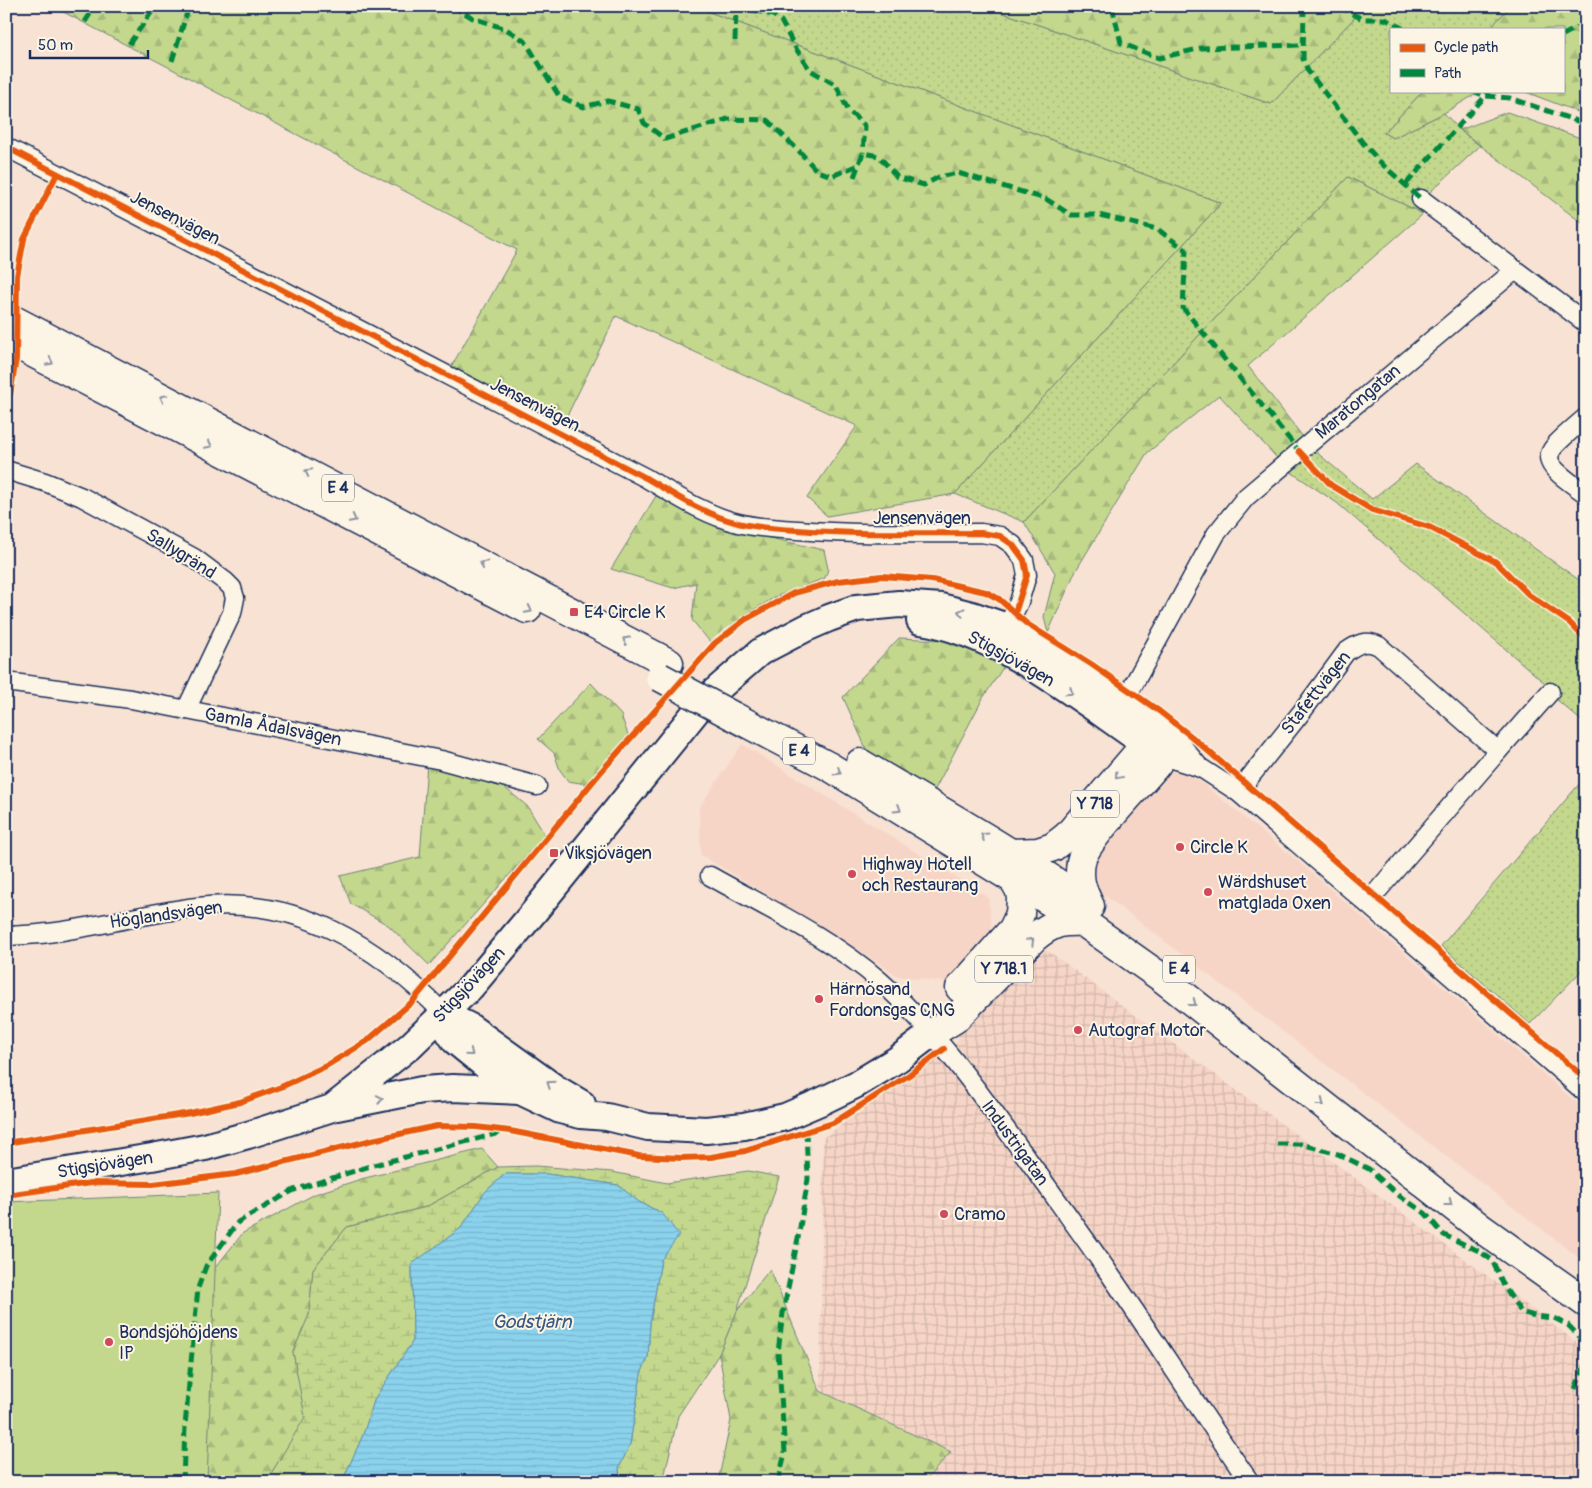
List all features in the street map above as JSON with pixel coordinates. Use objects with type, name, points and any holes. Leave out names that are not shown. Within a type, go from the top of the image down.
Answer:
[{"type":"highway","name":"E 4","points":[[6,316],[738,708],[830,766],[1012,866],[1053,879],[1087,914],[1162,978],[1482,1229],[1586,1303]]},
{"type":"highway","name":"E 4","points":[[6,339],[665,670]]},
{"type":"highway","name":"Y 718","points":[[1012,866],[1024,854],[1052,847],[1067,836],[1137,754],[1159,744]]},
{"type":"highway","name":"Y 718","points":[[1087,914],[1080,876],[1082,860],[1089,843],[1148,775],[1159,744]]},
{"type":"highway","name":"Y 718.1","points":[[932,1033],[941,1010],[1013,929],[1020,914],[1021,899],[1012,866]]},
{"type":"highway","name":"E 4","points":[[1087,914],[1232,1009],[1528,1242],[1586,1282]]},
{"type":"highway","name":"Y 718.1","points":[[932,1033],[955,1019],[1045,928],[1087,914]]},
{"type":"main road","name":"Stigsjövägen","points":[[6,1182],[205,1147],[332,1108],[410,1046],[471,987],[707,698],[760,652],[829,618],[857,608],[899,604],[941,608],[972,615],[1007,627],[1125,700],[1159,744]]},
{"type":"main road","name":"Stigsjövägen","points":[[829,618],[896,618],[937,624],[977,638],[1031,666],[1159,744]]},
{"type":"main road","name":"Y 718.1","points":[[444,1014],[447,1029],[455,1041],[520,1091],[560,1110],[648,1127],[706,1130],[744,1126],[785,1116],[857,1084],[898,1059],[932,1033]]},
{"type":"main road","name":"Y 718.1","points":[[444,1014],[470,1027],[555,1088],[607,1118]]},
{"type":"main road","points":[[332,1108],[422,1090],[453,1088],[520,1091]]},
{"type":"street","name":"Jensenvägen","points":[[6,148],[717,516],[737,523],[759,527],[828,533],[981,533],[1000,536],[1013,545],[1024,560],[1027,575],[1019,602],[1007,627]]},
{"type":"street","points":[[1421,199],[1514,271],[1586,322]]},
{"type":"street","name":"Maratongatan","points":[[1125,700],[1216,534],[1246,496],[1514,271]]},
{"type":"street","points":[[1586,418],[1551,448],[1548,457],[1551,467],[1559,476],[1586,494]]},
{"type":"street","name":"Sallygränd","points":[[6,470],[46,482],[82,497],[194,558],[232,588],[235,598],[232,613],[186,710]]},
{"type":"street","name":"Stafettvägen","points":[[1238,792],[1304,709],[1346,652],[1354,645],[1362,642],[1371,642],[1378,646],[1498,751]]},
{"type":"street","name":"Gamla Ådalsvägen","points":[[6,682],[132,699],[441,760],[537,786]]},
{"type":"street","points":[[1367,903],[1550,692]]},
{"type":"street","points":[[1159,744],[1178,741],[1201,768]]},
{"type":"street","points":[[1159,744],[1238,792],[1585,1091]]},
{"type":"street","name":"Industrigatan","points":[[710,876],[812,933],[847,956],[906,1005],[932,1033],[1019,1148],[1111,1276],[1250,1482]]},
{"type":"street","name":"Höglandsvägen","points":[[6,936],[48,933],[199,907],[234,906],[267,909],[308,920],[339,932],[369,949],[409,980],[444,1014]]},
{"type":"shaded area","points":[[742,744],[988,897],[993,940],[953,983],[898,976],[837,936],[701,855],[699,808]]},
{"type":"shaded area","points":[[1167,771],[1191,774],[1300,863],[1586,1111],[1586,1263],[1099,891],[1093,856]]},
{"type":"shaded area","points":[[1047,950],[1586,1349],[1586,1482],[924,1482],[950,1452],[820,1391],[823,1138],[957,1043],[961,1022]]},
{"type":"green space","points":[[52,6],[693,6],[1221,203],[955,494],[827,516],[807,498],[857,426],[616,316],[562,426],[450,369],[517,250]]},
{"type":"green space","points":[[693,6],[983,6],[1271,104],[1366,6],[1511,6],[1490,28],[1390,28],[1390,92],[1422,92],[1384,133],[1393,138],[1444,113],[1460,130],[1480,146],[1429,193],[1423,214],[1348,177],[1024,522],[955,494],[1221,203]]},
{"type":"green space","points":[[983,6],[1366,6],[1271,104]]},
{"type":"green space","points":[[1511,6],[1586,6],[1586,115],[1526,92],[1564,92],[1564,28],[1490,28]]},
{"type":"green space","points":[[1422,92],[1479,92],[1444,113],[1393,138],[1384,133]]},
{"type":"green space","points":[[1507,112],[1586,140],[1586,226],[1460,130]]},
{"type":"green space","points":[[1348,177],[1423,214],[1248,366],[1303,437],[1277,458],[1219,395],[1147,453],[1075,572],[1048,633],[1044,617],[1055,573],[1024,522]]},
{"type":"green space","points":[[1315,451],[1372,499],[1416,464],[1586,585],[1586,725],[1556,699],[1547,685],[1337,503],[1288,470]]},
{"type":"green space","points":[[656,496],[729,529],[824,550],[828,569],[825,578],[777,596],[743,616],[710,642],[692,620],[696,583],[673,588],[611,569]]},
{"type":"green space","points":[[899,638],[943,640],[1006,663],[983,698],[934,791],[869,755],[843,697]]},
{"type":"green space","points":[[591,683],[621,715],[628,735],[586,784],[568,781],[560,770],[554,753],[538,739]]},
{"type":"green space","points":[[427,764],[505,788],[527,806],[545,835],[429,965],[388,925],[351,904],[340,876],[420,857]]},
{"type":"green space","points":[[1586,776],[1586,966],[1530,1024],[1441,946]]},
{"type":"green space","points":[[482,1149],[498,1167],[426,1207],[347,1227],[313,1269],[309,1316],[293,1352],[306,1417],[266,1482],[195,1482],[210,1274],[243,1233],[315,1194],[361,1179]]},
{"type":"green space","points":[[536,1166],[612,1172],[667,1183],[748,1171],[779,1177],[737,1311],[719,1354],[678,1416],[663,1482],[620,1482],[619,1468],[630,1444],[641,1374],[648,1357],[650,1323],[661,1260],[662,1213],[639,1202],[618,1185],[547,1174],[505,1174],[485,1192],[461,1228],[412,1264],[413,1341],[375,1398],[363,1435],[342,1482],[266,1482],[305,1417],[293,1352],[309,1315],[313,1269],[347,1227],[426,1207],[498,1167]]},
{"type":"green space","name":"Bondsjöhöjdens IP","points":[[218,1193],[207,1482],[6,1482],[6,1202]]},
{"type":"green space","points":[[770,1269],[820,1391],[951,1452],[924,1482],[718,1482],[731,1420],[719,1354],[737,1311]]},
{"type":"water","name":"Godstjärn","points":[[505,1174],[547,1174],[618,1185],[639,1202],[662,1213],[679,1235],[661,1260],[650,1323],[648,1357],[641,1374],[630,1444],[619,1468],[620,1482],[342,1482],[363,1435],[375,1398],[413,1341],[412,1264],[461,1228],[485,1192]]},
{"type":"marked path","points":[[85,22],[95,6]]},
{"type":"marked path","points":[[129,44],[156,6]]},
{"type":"marked path","points":[[172,61],[189,6]]},
{"type":"marked path","points":[[452,6],[473,18],[506,29],[525,41],[559,96],[583,107],[608,101],[638,109],[644,123],[665,139],[728,119],[767,120],[817,171],[832,176],[858,165]]},
{"type":"marked path","points":[[735,41],[736,6]]},
{"type":"marked path","points":[[738,6],[773,15],[781,21],[810,70],[836,85],[848,110],[865,126],[863,153]]},
{"type":"marked path","points":[[1112,6],[1121,43],[1159,58],[1202,48],[1303,45]]},
{"type":"marked path","points":[[1304,6],[1303,59],[1308,71],[1363,143],[1383,165],[1421,199]]},
{"type":"marked path","points":[[1339,6],[1362,19],[1385,19],[1402,28]]},
{"type":"marked path","points":[[1564,34],[1586,23]]},
{"type":"marked path","points":[[1475,92],[1486,96],[1510,98],[1586,124]]},
{"type":"marked path","points":[[1406,184],[1489,92]]},
{"type":"marked path","points":[[854,177],[863,153],[879,156],[897,177],[924,185],[939,177],[958,173],[1046,199],[1071,215],[1099,215],[1157,229],[1186,250],[1183,308],[1299,451]]},
{"type":"marked path","points":[[778,1482],[785,1453],[778,1352],[783,1313],[808,1179],[806,1132]]},
{"type":"marked path","points":[[183,1482],[185,1426],[198,1288],[206,1266],[238,1222],[294,1190],[370,1166],[500,1133]]},
{"type":"marked path","points":[[1277,1144],[1301,1144],[1320,1149],[1338,1154],[1369,1169],[1398,1195],[1425,1213],[1444,1235],[1479,1251],[1492,1260],[1505,1288],[1521,1312],[1554,1318],[1568,1325],[1582,1339],[1586,1357]]},
{"type":"marked path","points":[[1575,1389],[1586,1362]]},
{"type":"cycle path","points":[[6,147],[714,515],[745,525],[775,529],[867,533],[981,533],[1000,536],[1013,545],[1024,560],[1027,575],[1015,613]]},
{"type":"cycle path","points":[[6,404],[10,395],[16,359],[17,276],[24,239],[57,174]]},
{"type":"cycle path","points":[[1299,451],[1331,485],[1372,510],[1429,527],[1496,562],[1529,595],[1570,623],[1586,640]]},
{"type":"cycle path","points":[[6,1143],[190,1113],[240,1102],[281,1087],[326,1066],[367,1041],[412,1002],[599,774],[715,643],[746,619],[794,593],[838,581],[882,576],[932,580],[986,592],[999,599],[1027,624],[1091,664],[1159,711],[1192,737],[1586,1079]]},
{"type":"cycle path","points":[[6,1195],[91,1183],[153,1184],[236,1174],[437,1126],[476,1127],[510,1131],[639,1156],[711,1157],[745,1151],[833,1123],[909,1075],[944,1049]]},
{"type":"place","name":"E4 Circle K","points":[[574,612]]},
{"type":"place","name":"Circle K","points":[[1180,847]]},
{"type":"place","name":"Viksjövägen","points":[[554,853]]},
{"type":"place","name":"Highway Hotell och Restaurang","points":[[852,874]]},
{"type":"place","name":"Wärdshuset matglada Oxen","points":[[1208,892]]},
{"type":"place","name":"Härnösand Fordonsgas CNG","points":[[819,999]]},
{"type":"place","name":"Autograf Motor","points":[[1078,1030]]},
{"type":"place","name":"Cramo","points":[[944,1214]]},
{"type":"place","name":"Bondsjöhöjdens IP","points":[[109,1342]]}]
